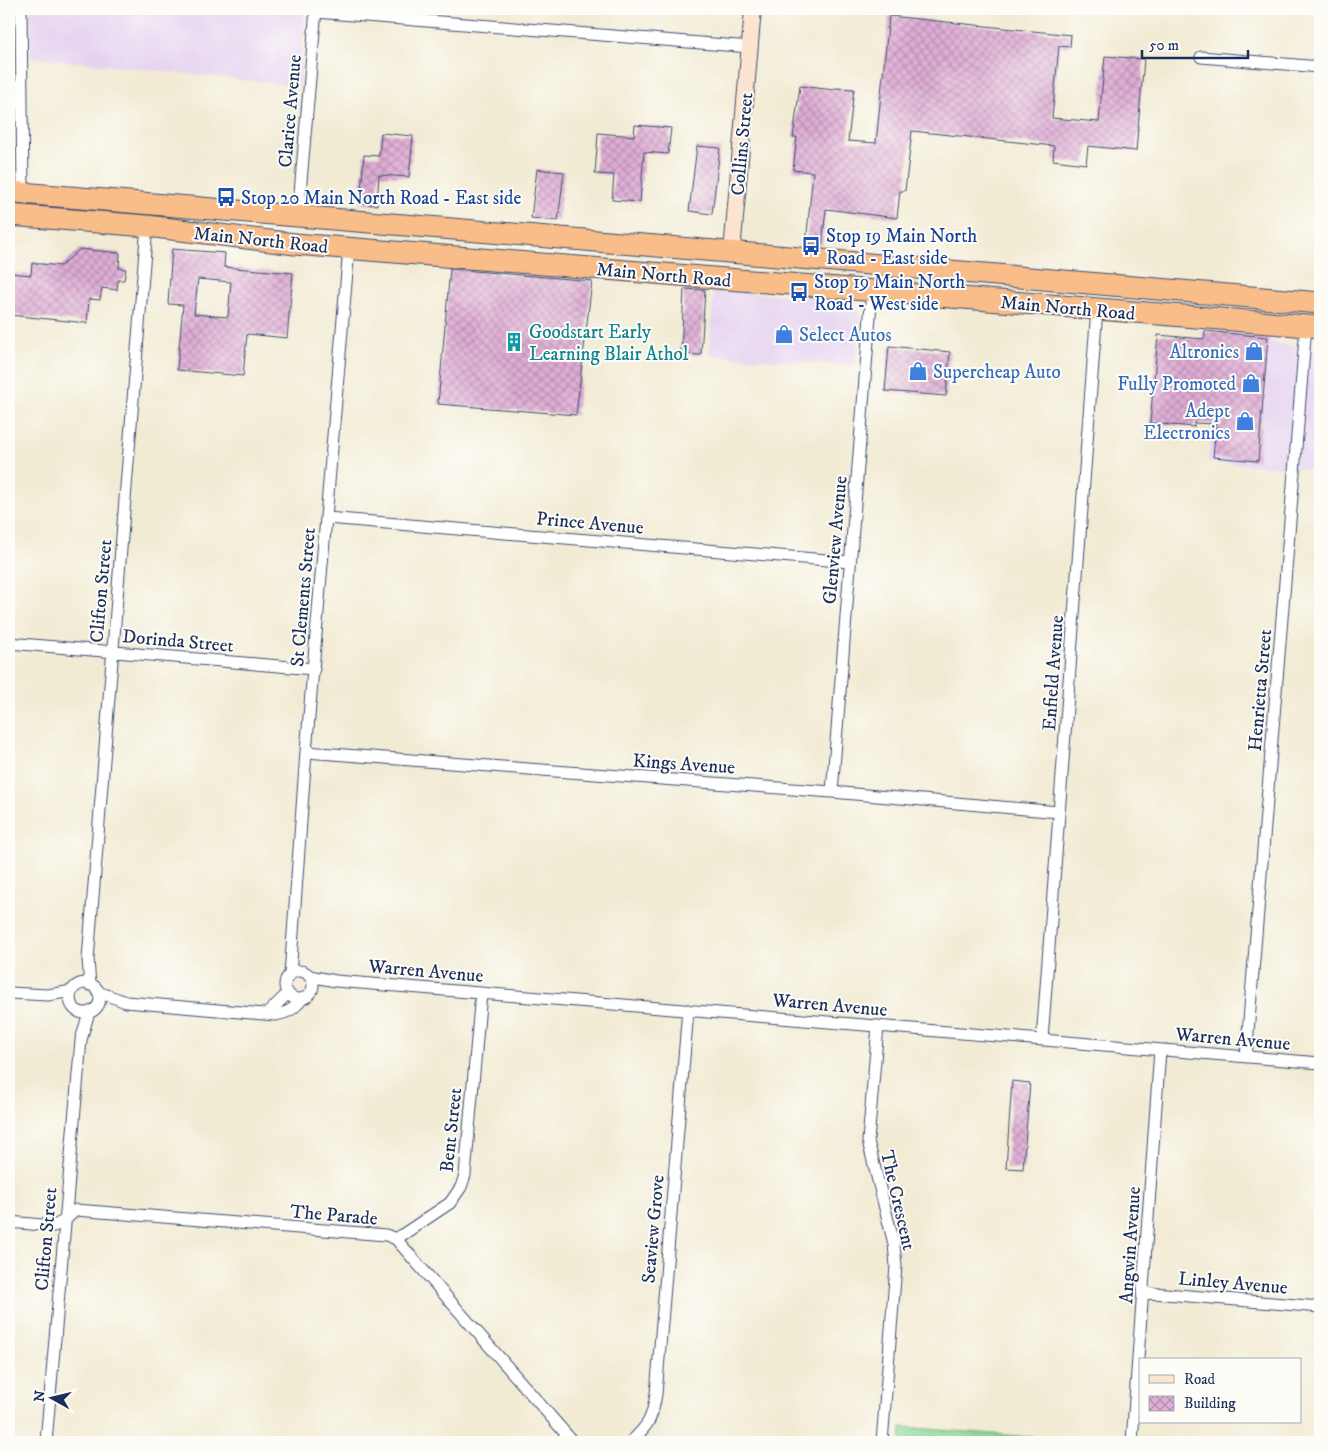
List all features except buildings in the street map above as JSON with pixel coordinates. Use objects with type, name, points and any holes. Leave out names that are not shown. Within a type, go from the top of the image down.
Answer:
[{"type":"highway","name":"Main North Road","points":[[16,193],[1320,303]]},
{"type":"highway","points":[[147,226],[148,204]]},
{"type":"highway","name":"Main North Road","points":[[9,215],[147,226],[296,244],[1313,327]]},
{"type":"highway","points":[[296,244],[298,216]]},
{"type":"highway","name":"Collins Street","points":[[729,279],[732,252]]},
{"type":"highway","points":[[872,291],[874,265]]},
{"type":"highway","points":[[1097,309],[1098,285]]},
{"type":"street","points":[[16,193],[23,84],[21,9]]},
{"type":"street","name":"Collins Street","points":[[732,252],[753,9]]},
{"type":"street","points":[[316,10],[750,47]]},
{"type":"street","name":"Clarice Avenue","points":[[298,216],[316,10]]},
{"type":"street","points":[[1201,57],[1320,67]]},
{"type":"street","name":"Clifton Street","points":[[46,1442],[81,1040],[81,994],[88,959],[147,226]]},
{"type":"street","name":"St Clements Street","points":[[290,975],[306,752],[350,248]]},
{"type":"street","name":"Glenview Avenue","points":[[832,792],[872,291]]},
{"type":"street","name":"Enfield Avenue","points":[[1042,1040],[1097,309]]},
{"type":"street","name":"Henrietta Street","points":[[1246,1057],[1313,327]]},
{"type":"street","name":"Prince Avenue","points":[[326,518],[850,562]]},
{"type":"street","name":"Dorinda Street","points":[[9,643],[314,668]]},
{"type":"street","name":"Kings Avenue","points":[[306,752],[832,792],[1059,812]]},
{"type":"street","points":[[292,949],[307,974],[313,987],[306,996],[296,999],[288,993],[286,984],[290,975],[299,972],[307,974]]},
{"type":"street","name":"Warren Avenue","points":[[307,974],[336,981],[1320,1063]]},
{"type":"street","name":"Warren Avenue","points":[[9,993],[81,994],[126,1002],[275,1016],[286,1014],[295,1008],[306,996],[336,981]]},
{"type":"street","name":"Bent Street","points":[[396,1239],[450,1203],[461,1187],[464,1175],[481,992]]},
{"type":"street","points":[[268,1014],[288,993]]},
{"type":"street","name":"Clifton Street","points":[[81,994],[99,997],[81,1040]]},
{"type":"street","name":"Warren Avenue","points":[[81,994],[84,1013],[93,1009],[126,1002]]},
{"type":"street","name":"Seaview Grove","points":[[631,1442],[646,1427],[653,1412],[656,1394],[688,1010]]},
{"type":"street","name":"The Crescent","points":[[878,1026],[868,1141],[894,1244],[896,1266],[882,1442]]},
{"type":"street","name":"Angwin Avenue","points":[[1132,1442],[1160,1050]]},
{"type":"street","name":"The Parade","points":[[64,1222],[76,1210],[386,1235],[396,1239],[573,1442]]},
{"type":"street","points":[[9,1222],[54,1226],[64,1222]]},
{"type":"street","name":"Linley Avenue","points":[[1142,1292],[1320,1307]]},
{"type":"lane","points":[[9,84],[23,84]]},
{"type":"shaded area","points":[[30,9],[305,9],[300,86],[30,57]]},
{"type":"shaded area","name":"Select Autos","points":[[714,291],[849,300],[861,313],[855,366],[709,355]]},
{"type":"shaded area","points":[[1200,330],[1320,350],[1320,470],[1208,462],[1211,426]]},
{"type":"green space","points":[[902,1427],[1097,1442],[901,1442]]},
{"type":"place","name":"Stop 20 Main North Road - East side","points":[[226,197]]},
{"type":"place","name":"Stop 19 Main North Road - East side","points":[[811,246]]},
{"type":"place","name":"Stop 19 Main North Road - West side","points":[[799,292]]},
{"type":"place","name":"Select Autos","points":[[784,334]]},
{"type":"place","name":"Goodstart Early Learning Blair Athol","points":[[514,342]]},
{"type":"place","name":"Altronics","points":[[1254,351]]},
{"type":"place","name":"Supercheap Auto","points":[[918,371]]},
{"type":"place","name":"Fully Promoted","points":[[1251,383]]},
{"type":"place","name":"Adept Electronics","points":[[1245,421]]}]
